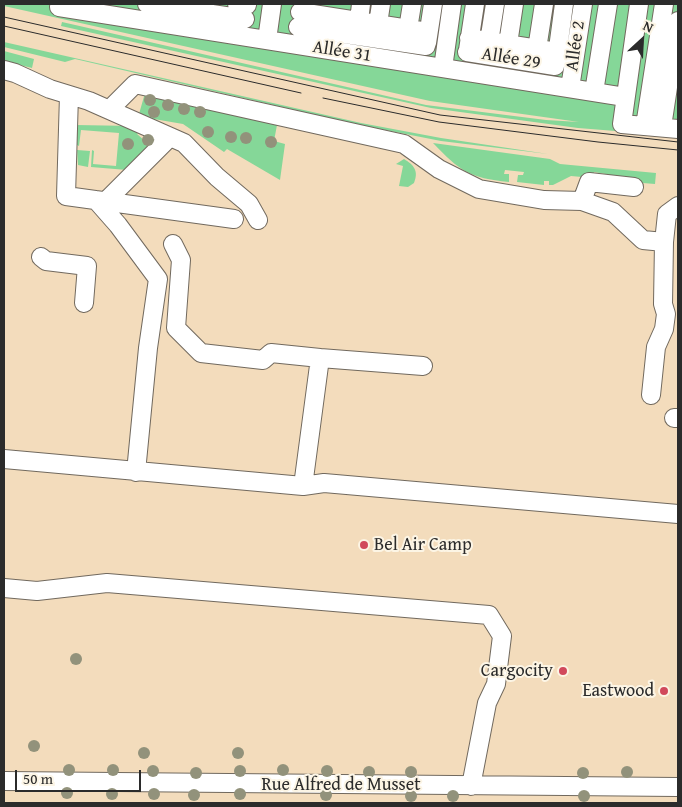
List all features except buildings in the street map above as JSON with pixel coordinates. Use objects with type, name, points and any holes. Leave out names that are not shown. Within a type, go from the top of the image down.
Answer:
[{"type":"street","points":[[267,40],[272,4]]},
{"type":"street","points":[[359,22],[361,4]]},
{"type":"street","points":[[378,24],[381,4]]},
{"type":"street","points":[[400,4],[402,28]]},
{"type":"street","points":[[402,28],[412,4]]},
{"type":"street","points":[[423,65],[433,4]]},
{"type":"street","points":[[442,68],[452,4]]},
{"type":"street","points":[[464,71],[474,4]]},
{"type":"street","points":[[489,42],[495,4]]},
{"type":"street","points":[[508,44],[514,4]]},
{"type":"street","points":[[531,48],[532,4]]},
{"type":"street","points":[[531,48],[544,4]]},
{"type":"street","points":[[552,86],[564,4]]},
{"type":"street","name":"Allée 2","points":[[570,88],[582,4]]},
{"type":"street","points":[[594,92],[608,4]]},
{"type":"street","points":[[639,4],[622,124],[662,127]]},
{"type":"street","points":[[662,127],[664,4]]},
{"type":"street","name":"Allée 31","points":[[59,10],[81,7],[244,14],[267,40],[625,97]]},
{"type":"street","points":[[299,14],[322,10],[341,11],[359,22],[402,28],[427,39]]},
{"type":"street","points":[[299,14],[427,39]]},
{"type":"street","points":[[295,44],[299,14]]},
{"type":"street","points":[[662,127],[678,21]]},
{"type":"street","points":[[468,45],[489,42],[508,44],[531,48],[556,59]]},
{"type":"street","name":"Allée 29","points":[[468,45],[556,59]]},
{"type":"street","points":[[4,70],[109,110],[184,143],[217,177],[248,204],[258,220]]},
{"type":"street","points":[[109,110],[136,84],[404,144],[439,169],[479,189],[544,200],[582,201],[613,212],[644,240],[664,242]]},
{"type":"street","points":[[69,95],[66,196],[234,219]]},
{"type":"street","points":[[101,201],[170,137]]},
{"type":"street","points":[[582,201],[589,182],[634,187]]},
{"type":"street","points":[[101,201],[158,279],[136,472]]},
{"type":"street","points":[[651,395],[656,347],[664,329],[666,314],[663,304],[664,242],[667,214],[678,206]]},
{"type":"street","points":[[173,244],[181,260],[176,328],[201,353],[263,360],[271,353],[423,366]]},
{"type":"street","points":[[41,257],[46,261],[87,266],[84,303]]},
{"type":"street","points":[[155,303],[178,306]]},
{"type":"street","points":[[303,486],[320,358]]},
{"type":"street","points":[[4,459],[303,486],[324,483],[678,514]]},
{"type":"street","points":[[4,588],[37,591],[107,583],[489,614],[502,636],[496,684],[487,703],[471,786]]},
{"type":"street","name":"Rue Alfred de Musset","points":[[4,781],[678,787]]},
{"type":"green space","points":[[4,4],[678,4],[678,136],[578,128],[431,108],[61,26],[62,22],[426,105],[546,120],[579,122],[430,101],[4,6]]},
{"type":"green space","points":[[4,42],[361,123],[441,138],[548,154],[441,141],[360,125],[75,59],[65,62],[4,47]]},
{"type":"green space","points":[[4,51],[34,59],[32,68],[4,61]]},
{"type":"green space","points":[[145,93],[277,125],[274,141],[285,144],[280,180],[227,149],[224,152],[183,124],[148,118],[139,114]]},
{"type":"green space","points":[[76,125],[133,126],[141,130],[137,134],[145,141],[149,135],[149,146],[144,155],[127,170],[91,167],[92,150],[94,151],[93,164],[116,166],[119,133],[81,130],[79,146],[77,145]]},
{"type":"green space","points":[[433,143],[550,159],[560,164],[656,173],[655,184],[606,180],[606,174],[594,172],[593,178],[571,176],[553,185],[549,185],[549,181],[544,181],[544,185],[517,182],[518,175],[523,175],[524,172],[505,170],[504,174],[509,174],[509,182],[484,178],[458,167]]},
{"type":"green space","points":[[77,150],[90,151],[88,167],[78,165]]},
{"type":"green space","points":[[404,159],[413,166],[416,172],[414,183],[408,187],[399,186],[403,166],[396,164]]},
{"type":"tram line","points":[[4,17],[440,115],[678,142]]},
{"type":"tram line","points":[[4,26],[301,93]]},
{"type":"tram line","points":[[323,98],[439,122],[678,150]]},
{"type":"place","name":"Bel Air Camp","points":[[364,545]]},
{"type":"place","name":"Cargocity","points":[[563,671]]},
{"type":"place","name":"Eastwood","points":[[664,691]]}]
